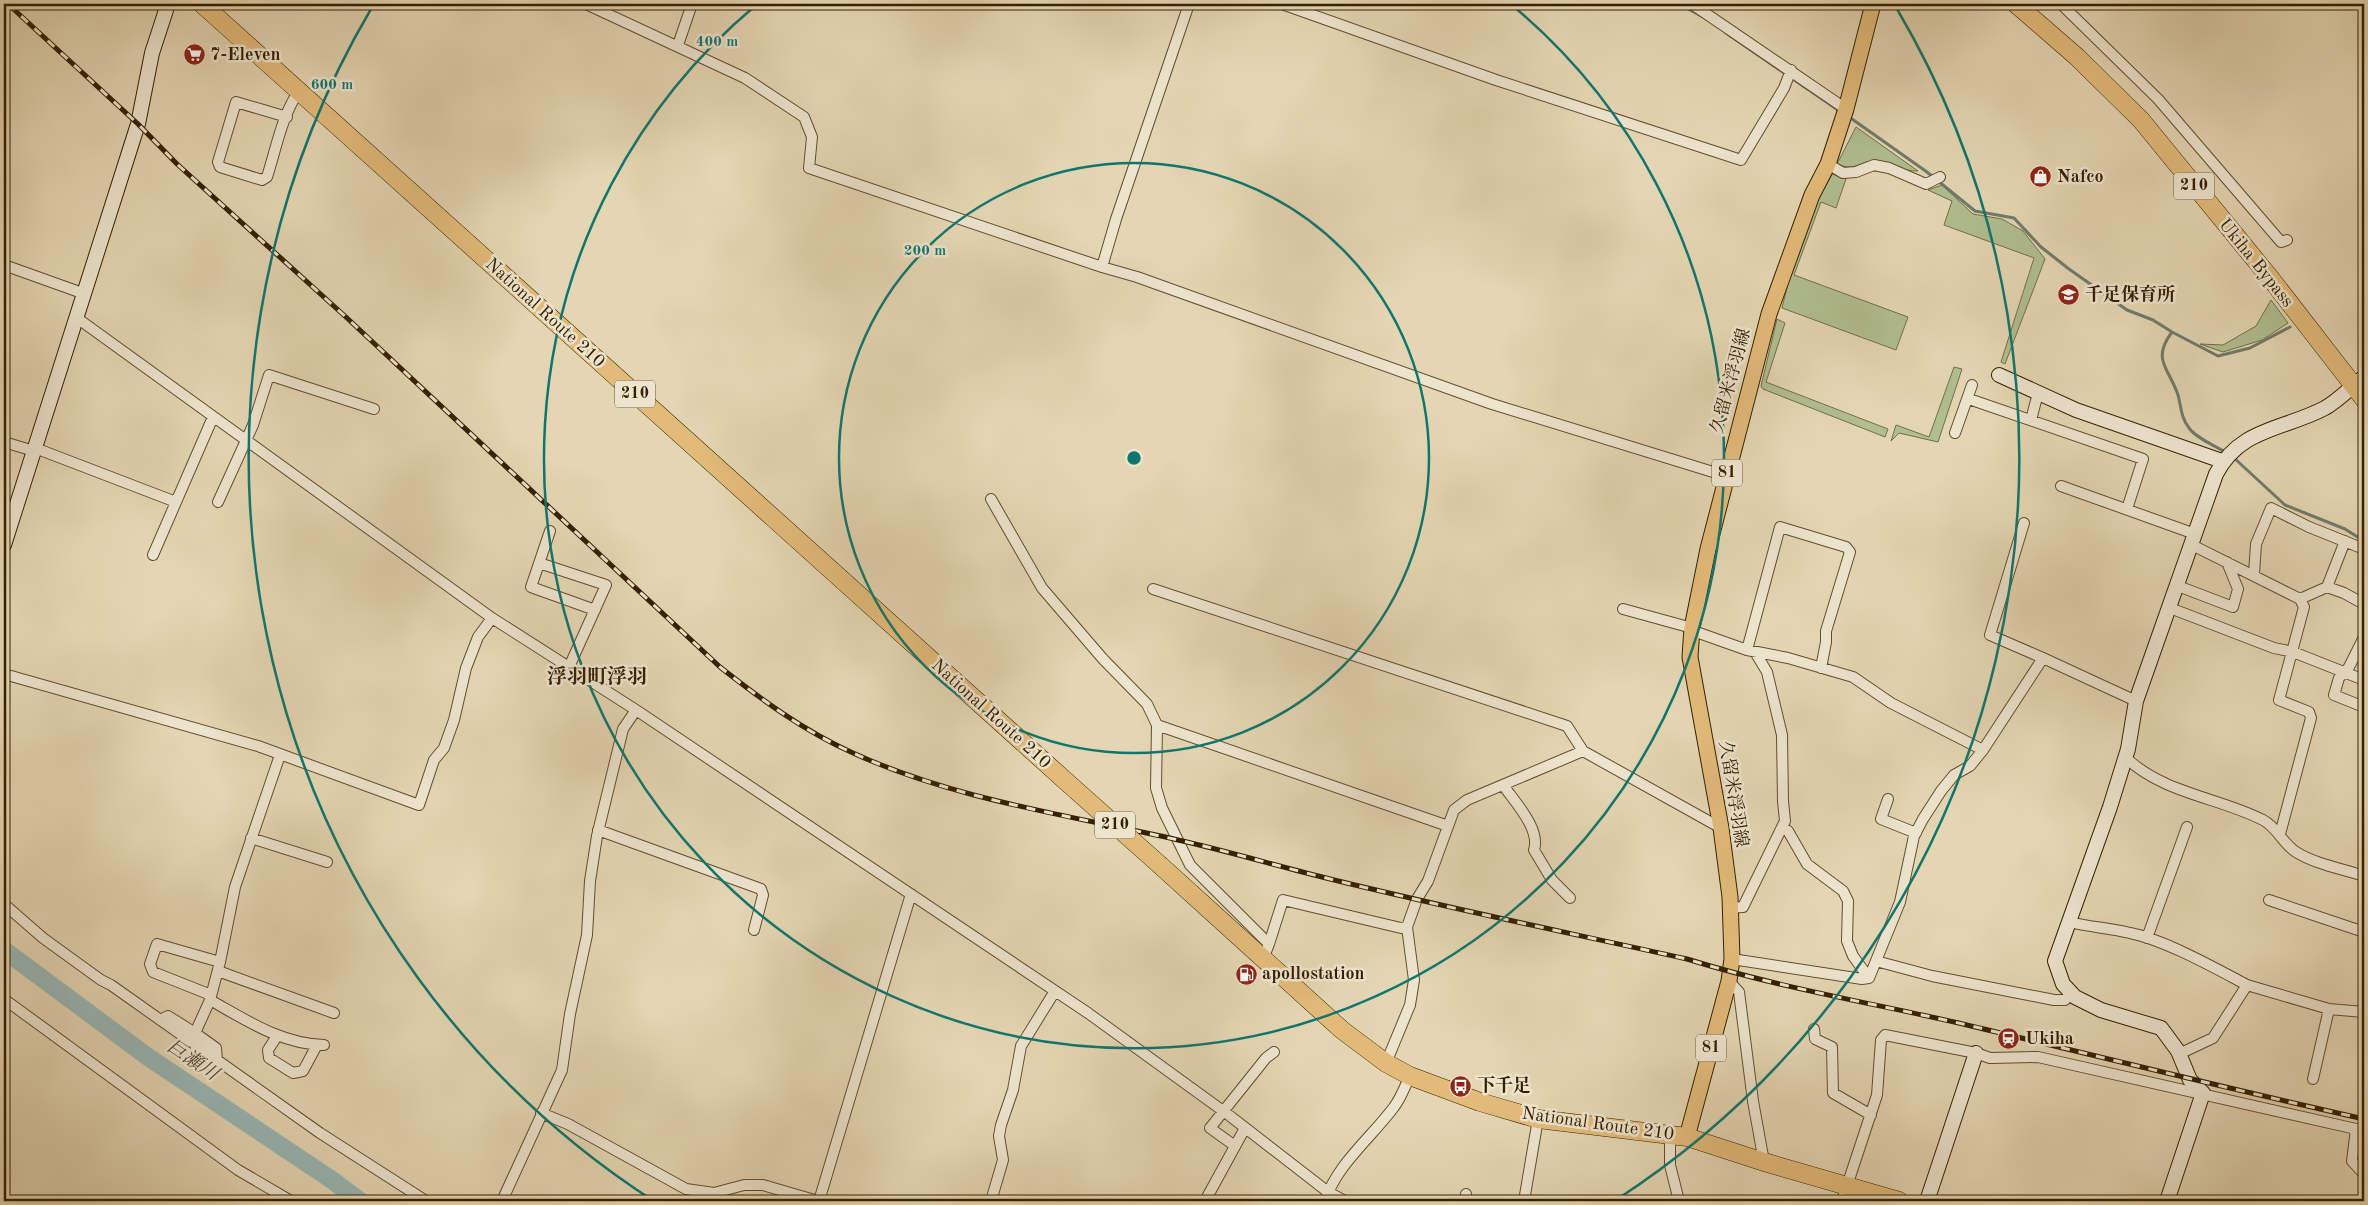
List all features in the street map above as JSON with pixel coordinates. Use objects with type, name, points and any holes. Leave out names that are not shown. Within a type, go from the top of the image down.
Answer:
[{"type":"highway","name":"National Route 210","points":[[202,4],[1161,866],[1266,952],[1342,1030],[1386,1063],[1410,1076],[1494,1107],[1538,1119],[1570,1124],[1670,1133],[1764,1162],[1845,1194],[1899,1201]]},
{"type":"highway","name":"Ukiha Bypass","points":[[2016,4],[2077,57],[2141,120],[2271,279],[2358,381],[2364,399]]},
{"type":"main road","name":"久留米浮羽線","points":[[1732,959],[1730,908],[1721,828],[1690,657],[1692,628],[1698,592],[1726,476],[1774,296],[1812,195],[1828,164],[1846,109],[1873,4]]},
{"type":"main road","name":"81","points":[[1687,1137],[1729,981],[1732,959]]},
{"type":"street","points":[[4,545],[138,124],[152,53],[168,4]]},
{"type":"street","points":[[586,4],[678,44],[745,78],[804,118],[812,137],[809,168],[1102,268],[1137,277],[1492,404],[1726,476]]},
{"type":"street","points":[[678,44],[692,4]]},
{"type":"street","points":[[1102,268],[1116,219],[1189,4]]},
{"type":"street","points":[[1282,4],[1496,80],[1741,160],[1784,88],[1791,70]]},
{"type":"street","points":[[1692,4],[1846,109]]},
{"type":"street","points":[[2061,4],[2158,99],[2281,242],[2287,240]]},
{"type":"street","points":[[2362,4],[2364,9]]},
{"type":"street","points":[[287,117],[236,102],[218,162],[220,167],[262,180],[267,177],[287,117],[292,100],[299,91]]},
{"type":"street","points":[[1828,164],[1843,173],[1856,172],[1874,165],[1889,168],[1926,184],[1936,179]]},
{"type":"street","points":[[4,266],[84,294]]},
{"type":"street","points":[[76,318],[492,618],[636,710],[1055,991],[1246,1128],[1326,1196],[1345,1201]]},
{"type":"street","points":[[218,502],[246,440],[269,375],[374,409]]},
{"type":"street","points":[[1999,375],[2076,410],[2222,461]]},
{"type":"street","points":[[2203,1094],[2190,1080],[2180,1054],[2161,1028],[2102,1010],[2075,997],[2063,984],[2055,961],[2110,807],[2125,757],[2136,701],[2178,586],[2212,483],[2222,461],[2236,446],[2325,408],[2358,381]]},
{"type":"street","points":[[1955,433],[1969,399],[1972,385]]},
{"type":"street","points":[[2031,420],[2038,392]]},
{"type":"street","points":[[1969,399],[2143,459],[2127,510]]},
{"type":"street","points":[[153,555],[213,417]]},
{"type":"street","points":[[4,442],[34,449],[176,502]]},
{"type":"street","points":[[2061,486],[2127,510],[2193,540],[2228,562],[2300,598],[2304,607],[2279,700],[2309,712],[2311,718],[2280,834]]},
{"type":"street","points":[[991,499],[1042,588],[1103,659],[1147,704],[1157,725],[1156,788],[1170,826],[1190,865],[1266,952]]},
{"type":"street","points":[[2254,574],[2256,544],[2271,508],[2308,527],[2364,549]]},
{"type":"street","points":[[2024,523],[1990,635],[2136,701]]},
{"type":"street","points":[[1751,651],[1780,527],[1846,547],[1850,552],[1826,631],[1821,668]]},
{"type":"street","points":[[550,531],[531,587],[595,610]]},
{"type":"street","points":[[2327,588],[2345,541]]},
{"type":"street","points":[[2178,586],[2233,607],[2238,589],[2228,562]]},
{"type":"street","points":[[539,563],[606,585],[569,667]]},
{"type":"street","points":[[2300,598],[2327,588],[2364,604]]},
{"type":"street","points":[[1153,589],[1567,726],[1583,751],[1721,828]]},
{"type":"street","points":[[2170,608],[2274,648],[2293,652],[2364,680]]},
{"type":"street","points":[[1623,609],[1692,628],[1699,633],[1751,651],[1853,677],[1891,703],[1982,750]]},
{"type":"street","points":[[4,674],[280,754],[419,805],[434,760],[444,748],[454,720],[466,668],[478,637],[492,618]]},
{"type":"street","points":[[2364,637],[2362,648],[2339,678],[2334,695],[2364,707]]},
{"type":"street","points":[[1730,908],[1743,907],[1785,821],[1782,735],[1767,672],[1751,651]]},
{"type":"street","points":[[1869,978],[1900,902],[1916,833],[1941,791],[1954,775],[1970,766],[1982,750],[2043,658]]},
{"type":"street","points":[[502,1201],[562,1070],[570,1014],[587,935],[590,881],[598,830],[623,729],[636,710]]},
{"type":"street","points":[[1157,725],[1448,826]]},
{"type":"street","points":[[1386,1063],[1410,1005],[1414,980],[1407,927],[1417,899],[1428,881],[1454,810],[1467,800],[1583,751]]},
{"type":"street","points":[[195,1033],[211,997],[235,887],[280,754]]},
{"type":"street","points":[[2125,757],[2136,768],[2161,783],[2264,821],[2280,834],[2284,843],[2298,853],[2364,876]]},
{"type":"street","points":[[1503,785],[1530,825],[1536,839],[1534,850],[1552,880],[1570,898]]},
{"type":"street","points":[[1888,799],[1881,819],[1916,833]]},
{"type":"street","points":[[1782,827],[1788,830],[1807,864],[1843,891],[1848,901],[1847,940],[1853,956],[1869,978]]},
{"type":"street","points":[[2147,938],[2187,827]]},
{"type":"street","points":[[598,830],[761,889],[763,895],[754,930]]},
{"type":"street","points":[[251,838],[327,862]]},
{"type":"street","points":[[541,1113],[568,1124],[686,1189],[714,1193],[744,1185],[763,1185],[818,1201],[911,894]]},
{"type":"street","points":[[1266,952],[1283,900],[1401,928],[1407,927]]},
{"type":"street","points":[[2269,900],[2364,932]]},
{"type":"street","points":[[4,904],[74,961],[320,1133],[426,1201]]},
{"type":"street","points":[[2069,922],[2131,933],[2147,938],[2219,970],[2247,985],[2329,1009],[2364,1012]]},
{"type":"street","points":[[277,1036],[268,1050],[269,1058],[293,1073],[303,1071],[320,1045],[277,1036],[211,997],[154,972],[150,964],[157,944],[219,966],[334,1013]]},
{"type":"street","points":[[1732,959],[1811,973],[1862,979],[1869,978]]},
{"type":"street","points":[[1876,961],[1932,976],[2054,1000],[2065,1000],[2071,993]]},
{"type":"street","points":[[1729,981],[1739,992],[1753,1101],[1764,1162]]},
{"type":"street","points":[[2180,1054],[2214,1038],[2247,985]]},
{"type":"street","points":[[990,1201],[1003,1160],[999,1136],[1000,1125],[1013,1090],[1021,1046],[1055,991]]},
{"type":"street","points":[[4,1000],[238,1170],[291,1201]]},
{"type":"street","points":[[2313,1079],[2329,1009]]},
{"type":"street","points":[[160,1020],[168,1016],[195,1033],[216,1048],[217,1060]]},
{"type":"street","points":[[1814,1029],[1815,1039],[1832,1047],[1833,1093],[1872,1115]]},
{"type":"street","points":[[1845,1194],[1872,1115],[1876,1095],[1881,1040],[1885,1036],[1976,1053],[1990,1058],[2038,1057],[2356,1129],[2352,1161],[2364,1174]]},
{"type":"street","points":[[1235,1146],[1210,1128],[1266,1058],[1274,1052]]},
{"type":"street","points":[[1927,1201],[1976,1053]]},
{"type":"street","points":[[1326,1196],[1346,1164],[1396,1106],[1410,1076]]},
{"type":"street","points":[[2167,1201],[2203,1094]]},
{"type":"street","points":[[1524,1201],[1538,1119]]},
{"type":"street","points":[[1205,1201],[1246,1128]]},
{"type":"street","points":[[1670,1133],[1670,1165],[1679,1201]]},
{"type":"green space","points":[[1856,127],[1918,171],[1907,170],[1880,161],[1869,161],[1853,167],[1837,164]]},
{"type":"green space","points":[[1832,174],[1846,179],[1836,208],[1821,202],[1794,275],[1908,317],[1896,350],[1782,308],[1789,279],[1816,204]]},
{"type":"green space","points":[[1942,185],[1973,214],[2002,219],[2023,231],[2045,259],[2005,364],[2001,362],[2034,258],[1944,225],[1952,201],[1928,190]]},
{"type":"green space","points":[[2271,300],[2288,323],[2262,340],[2223,352],[2200,344],[2223,345],[2256,326]]},
{"type":"green space","points":[[1777,319],[1785,323],[1766,382],[1888,429],[1885,437],[1763,389],[1761,386]]},
{"type":"green space","points":[[1954,367],[1962,369],[1938,442],[1899,433],[1891,441],[1896,425],[1929,437]]},
{"type":"waterway","points":[[1679,4],[1705,18]]},
{"type":"waterway","points":[[1726,33],[1841,112]]},
{"type":"waterway","points":[[1852,119],[1927,172],[1975,211],[2014,218],[2041,247],[2069,269],[2127,310],[2153,320],[2172,332],[2166,342],[2162,357],[2178,395],[2184,420],[2197,436],[2227,453]]},
{"type":"waterway","points":[[2172,332],[2218,356],[2250,348],[2290,327]]},
{"type":"waterway","points":[[2233,457],[2285,505],[2345,529],[2364,541]]},
{"type":"waterway","name":"巨瀬川","points":[[4,950],[148,1057],[332,1180],[360,1201]]},
{"type":"railway","points":[[8,4],[138,124],[177,164],[347,318],[720,667],[784,714],[817,735],[853,753],[932,783],[1013,805],[1178,840],[1367,888],[1687,959],[1755,978],[1963,1024],[2364,1119]]},
{"type":"place","name":"7-Eleven","points":[[194,55]]},
{"type":"place","name":"Nafco","points":[[2041,177]]},
{"type":"place","name":"千足保育所","points":[[2069,295]]},
{"type":"place","name":"apollostation","points":[[1246,974]]},
{"type":"place","name":"Ukiha","points":[[2009,1039]]},
{"type":"place","name":"下千足","points":[[1461,1086]]},
{"type":"district","name":"浮羽町浮羽","points":[[597,678]]}]
